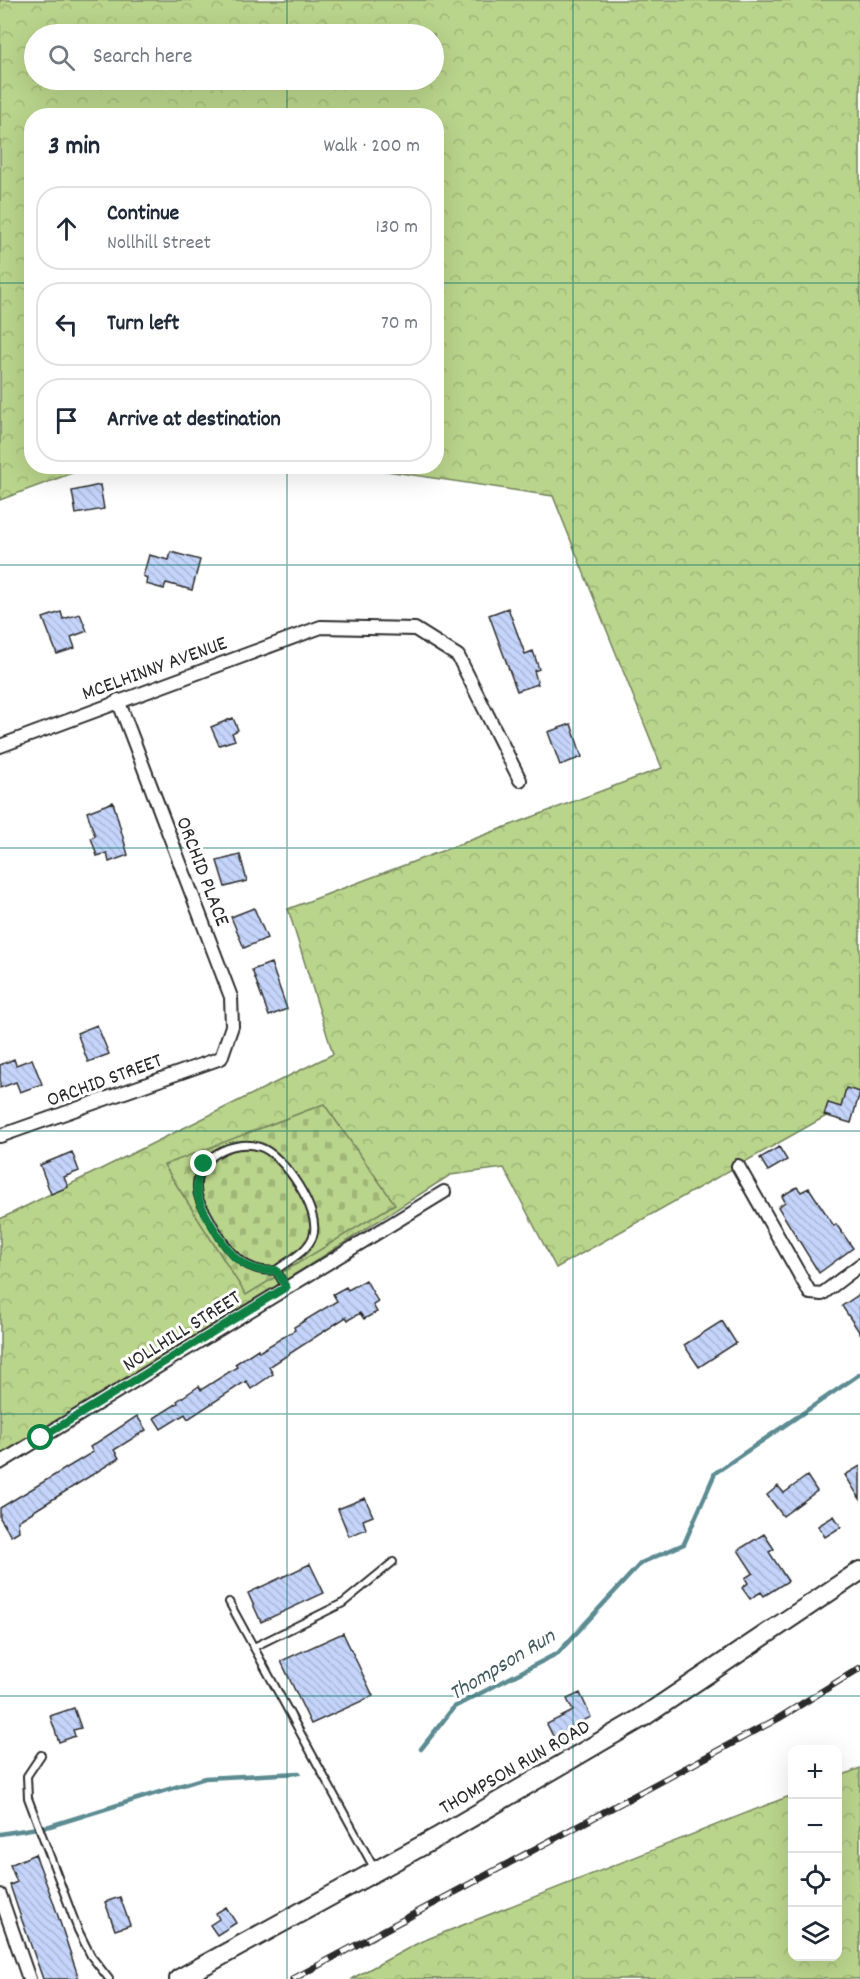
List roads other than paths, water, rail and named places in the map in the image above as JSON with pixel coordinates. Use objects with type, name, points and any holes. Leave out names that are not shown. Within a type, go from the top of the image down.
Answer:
[{"type":"street","name":"MCELHINNY AVENUE","points":[[0,746],[118,700],[321,627],[415,629],[458,656],[520,780]]},
{"type":"street","name":"ORCHID PLACE","points":[[118,700],[231,997],[232,1026],[222,1058]]},
{"type":"street","name":"ORCHID STREET","points":[[0,1136],[222,1058]]},
{"type":"street","points":[[738,1166],[810,1293],[822,1294],[860,1265]]},
{"type":"street","name":"NOLLHILL STREET","points":[[0,1463],[444,1192]]},
{"type":"street","name":"THOMPSON RUN ROAD","points":[[179,1979],[376,1871],[643,1717],[860,1571]]},
{"type":"street","points":[[0,1895],[29,1979]]},
{"type":"lane","points":[[256,1146],[277,1156],[287,1168],[311,1210],[315,1226],[310,1243],[276,1270],[258,1269],[237,1259],[221,1238],[198,1197],[200,1171],[211,1158],[226,1149],[256,1146]]},
{"type":"lane","points":[[276,1270],[286,1287]]},
{"type":"lane","points":[[254,1647],[343,1603],[393,1563]]},
{"type":"lane","points":[[230,1602],[376,1871]]},
{"type":"lane","points":[[41,1755],[27,1776],[28,1798],[78,1930],[91,1956],[109,1979]]},
{"type":"waterway","name":"Thompson Run","points":[[421,1749],[454,1707],[558,1653],[641,1563],[684,1544],[715,1473],[860,1374]]},
{"type":"waterway","name":"Thompson Run","points":[[0,1834],[50,1826],[205,1778],[299,1773]]},
{"type":"railway","points":[[293,1979],[779,1718],[860,1668]]}]
